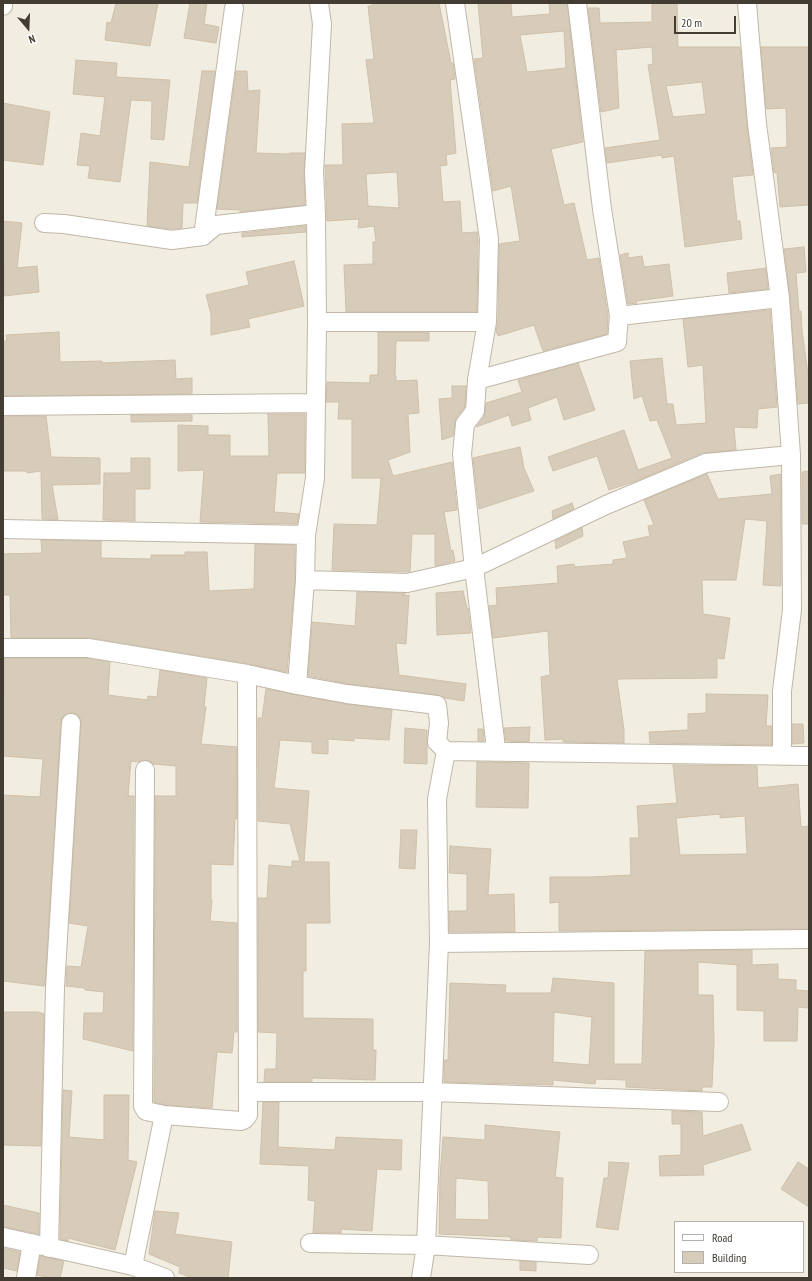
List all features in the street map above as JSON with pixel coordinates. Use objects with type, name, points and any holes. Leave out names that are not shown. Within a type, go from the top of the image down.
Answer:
[{"type":"street","points":[[297,685],[305,580],[306,535],[315,478],[317,322],[314,172],[322,24],[319,3]]},
{"type":"street","points":[[455,3],[489,239],[487,322],[477,380],[475,411],[465,424],[462,454],[495,740],[495,752]]},
{"type":"street","points":[[477,380],[617,342],[619,316],[602,209],[577,3]]},
{"type":"street","points":[[747,3],[757,124],[780,298],[791,455],[792,610],[782,691],[782,756]]},
{"type":"street","points":[[203,236],[234,8]]},
{"type":"street","points":[[44,223],[64,224],[172,240],[203,236],[216,225],[316,214]]},
{"type":"street","points":[[619,316],[780,298]]},
{"type":"street","points":[[317,322],[487,322]]},
{"type":"street","points":[[3,406],[316,403]]},
{"type":"street","points":[[305,580],[407,583],[474,568],[606,505],[706,462],[791,455]]},
{"type":"street","points":[[3,529],[306,535]]},
{"type":"street","points":[[3,648],[88,648],[247,674],[347,694],[437,705],[439,723],[437,742],[446,751],[809,756]]},
{"type":"street","points":[[145,770],[144,1106],[146,1111],[164,1114],[241,1120],[245,1119],[248,1115],[247,674]]},
{"type":"street","points":[[49,1248],[55,987],[70,723]]},
{"type":"street","points":[[421,1278],[426,1245],[439,944],[437,799],[446,751]]},
{"type":"street","points":[[439,944],[809,939]]},
{"type":"street","points":[[248,1092],[433,1092],[719,1102]]},
{"type":"street","points":[[133,1266],[164,1114]]},
{"type":"street","points":[[3,1236],[49,1248],[133,1266],[165,1278]]},
{"type":"street","points":[[310,1243],[426,1245],[588,1255]]},
{"type":"street","points":[[26,1278],[32,1244]]},
{"type":"building","points":[[116,3],[158,3],[150,46],[105,40],[107,22],[111,23]]},
{"type":"building","points":[[190,3],[207,3],[204,24],[219,27],[216,43],[184,38]]},
{"type":"building","points":[[372,3],[439,3],[451,63],[453,63],[455,79],[450,80],[456,153],[446,155],[447,165],[440,166],[443,202],[460,201],[462,233],[477,232],[477,312],[346,312],[344,265],[373,264],[373,242],[376,242],[374,226],[358,228],[359,219],[327,221],[325,165],[343,165],[342,124],[374,123],[366,60],[374,59],[368,6],[372,6]],"holes":[[[397,172],[399,208],[368,206],[366,174]]]},
{"type":"building","points":[[478,3],[511,3],[512,17],[550,14],[549,3],[567,3],[583,142],[551,149],[564,205],[574,203],[587,260],[599,258],[608,316],[607,334],[543,351],[534,325],[498,336],[496,331],[498,322],[499,244],[520,241],[511,186],[493,191],[474,59],[483,58]],"holes":[[[564,31],[566,68],[527,72],[520,35]]]},
{"type":"building","points":[[652,3],[677,3],[678,47],[740,47],[753,175],[732,177],[737,221],[740,221],[742,239],[685,247],[674,156],[662,158],[662,155],[607,163],[605,148],[660,140],[648,65],[653,64],[652,47],[616,50],[619,108],[601,112],[588,8],[599,8],[600,23],[652,22]],"holes":[[[702,82],[706,114],[673,117],[666,86]]]},
{"type":"building","points":[[761,47],[809,47],[809,205],[780,207],[777,172],[774,173],[771,148],[787,147],[786,108],[766,109]]},
{"type":"building","points":[[76,60],[117,63],[116,77],[170,80],[164,140],[151,139],[152,101],[131,100],[120,182],[88,178],[90,166],[77,165],[81,133],[100,136],[105,97],[73,94]]},
{"type":"building","points":[[202,71],[215,71],[197,203],[183,203],[182,228],[172,229],[147,226],[150,162],[189,167]]},
{"type":"building","points":[[236,71],[247,71],[248,91],[260,90],[256,153],[305,153],[305,205],[240,212],[240,210],[217,209]]},
{"type":"building","points":[[3,103],[50,112],[43,165],[3,160]]},
{"type":"building","points":[[3,221],[22,223],[17,268],[37,266],[39,292],[4,296]]},
{"type":"building","points":[[305,226],[306,232],[242,237],[242,233]]},
{"type":"building","points":[[804,247],[806,272],[796,273],[799,311],[801,311],[809,382],[809,403],[798,404],[790,297],[784,249]]},
{"type":"building","points":[[628,253],[628,258],[642,256],[644,267],[669,264],[673,296],[636,301],[637,303],[628,304],[620,255]]},
{"type":"building","points":[[294,261],[304,306],[248,319],[250,327],[211,335],[211,314],[206,295],[249,285],[246,272]]},
{"type":"building","points":[[766,268],[768,289],[729,293],[727,273]]},
{"type":"building","points":[[770,310],[777,407],[758,409],[757,428],[734,427],[736,450],[702,453],[636,481],[609,490],[597,456],[553,471],[548,457],[624,430],[638,470],[672,458],[657,420],[650,421],[642,396],[634,399],[630,361],[662,358],[667,404],[673,404],[676,425],[706,423],[703,365],[688,367],[683,319]]},
{"type":"building","points":[[59,332],[60,362],[102,361],[102,363],[175,360],[176,379],[192,378],[192,394],[3,396],[3,341],[7,341],[6,335]]},
{"type":"building","points":[[378,332],[429,332],[429,341],[396,341],[396,381],[417,380],[419,413],[408,414],[410,452],[388,460],[393,476],[452,462],[457,510],[444,512],[451,551],[453,550],[455,561],[435,566],[435,534],[412,534],[410,572],[332,570],[334,524],[377,525],[381,478],[352,478],[352,419],[338,419],[339,402],[326,402],[327,382],[370,383],[370,375],[378,375]]},
{"type":"building","points":[[578,363],[595,410],[564,420],[557,397],[528,408],[531,420],[512,426],[509,415],[476,427],[484,417],[486,403],[522,392],[518,380]]},
{"type":"building","points":[[452,386],[466,386],[465,407],[456,418],[453,436],[442,440],[439,399],[452,398]]},
{"type":"building","points":[[268,414],[305,414],[305,473],[277,473],[274,512],[299,514],[297,524],[200,522],[204,470],[178,471],[178,425],[208,426],[208,435],[230,435],[230,456],[269,456]]},
{"type":"building","points":[[131,415],[192,415],[192,421],[131,422]]},
{"type":"building","points":[[3,416],[46,416],[51,457],[100,458],[100,484],[52,485],[58,520],[42,519],[41,471],[27,473],[27,471],[3,471]]},
{"type":"building","points":[[520,447],[524,468],[534,491],[479,509],[473,458]]},
{"type":"building","points":[[131,458],[150,458],[150,489],[135,489],[135,521],[103,520],[104,473],[131,473]]},
{"type":"building","points":[[809,471],[809,524],[802,524],[802,472]]},
{"type":"building","points":[[707,474],[718,499],[772,494],[770,476],[781,474],[781,586],[763,585],[767,521],[745,519],[736,580],[702,580],[703,614],[730,618],[724,659],[717,658],[717,678],[617,679],[624,730],[624,743],[563,742],[563,739],[545,740],[541,677],[550,675],[548,631],[493,638],[489,606],[497,605],[496,588],[558,583],[557,566],[574,564],[575,567],[613,564],[613,560],[627,558],[623,542],[650,536],[648,526],[654,525],[644,500]]},
{"type":"building","points":[[572,503],[574,509],[553,519],[552,511]]},
{"type":"building","points":[[582,528],[583,536],[556,549],[555,541]]},
{"type":"building","points":[[41,540],[101,541],[101,558],[151,559],[151,555],[185,555],[185,552],[207,552],[209,591],[254,589],[255,544],[295,545],[295,579],[287,672],[249,664],[90,638],[11,638],[10,595],[3,595],[3,554],[42,553]]},
{"type":"building","points":[[463,591],[468,608],[471,633],[437,635],[436,593]]},
{"type":"building","points":[[357,592],[406,593],[402,596],[409,595],[406,644],[396,643],[399,675],[466,684],[464,701],[445,698],[438,695],[349,684],[308,676],[312,622],[355,626]]},
{"type":"building","points":[[4,658],[87,658],[110,662],[108,695],[147,700],[148,696],[157,697],[160,670],[207,678],[204,707],[206,707],[201,744],[237,747],[237,819],[235,818],[233,865],[211,864],[212,900],[210,921],[237,923],[237,1032],[234,1032],[232,1053],[217,1052],[212,1108],[166,1105],[154,1102],[155,796],[176,796],[176,766],[153,764],[150,761],[145,760],[138,762],[131,761],[128,796],[134,796],[133,1051],[83,1039],[84,1013],[103,1013],[104,992],[66,986],[67,966],[81,967],[88,926],[69,923],[81,724],[80,718],[77,714],[66,714],[62,718],[61,722],[45,984],[44,986],[3,981],[3,795],[40,797],[43,759],[3,756]]},
{"type":"building","points":[[266,689],[345,704],[392,710],[389,740],[354,738],[354,741],[328,739],[328,754],[312,753],[312,742],[280,740],[274,788],[309,791],[304,862],[329,862],[330,923],[306,923],[306,971],[303,971],[303,1018],[373,1019],[373,1050],[376,1050],[375,1080],[312,1078],[312,1082],[264,1082],[265,1069],[276,1069],[277,1033],[258,1032],[258,898],[267,898],[269,865],[292,867],[292,861],[300,861],[290,824],[258,821],[258,718],[262,718]]},
{"type":"building","points":[[706,694],[768,695],[766,726],[772,726],[772,745],[650,743],[649,732],[688,730],[688,714],[706,713]]},
{"type":"building","points":[[792,724],[803,724],[804,743],[792,744]]},
{"type":"building","points":[[530,727],[529,742],[506,741],[504,728]]},
{"type":"building","points":[[405,728],[427,730],[427,764],[404,763]]},
{"type":"building","points":[[478,729],[483,729],[484,741],[478,741]]},
{"type":"building","points":[[477,762],[529,763],[528,808],[476,807]]},
{"type":"building","points":[[673,765],[757,766],[758,788],[798,784],[801,827],[809,826],[809,929],[559,931],[559,902],[550,903],[550,877],[631,875],[630,838],[639,838],[637,806],[677,803]],"holes":[[[720,814],[720,818],[745,816],[747,854],[680,855],[676,818]]]},
{"type":"building","points":[[401,830],[417,830],[415,869],[399,868]]},
{"type":"building","points":[[450,846],[491,849],[488,895],[514,894],[515,932],[449,932],[449,911],[467,911],[467,874],[449,873]]},
{"type":"building","points":[[752,950],[752,965],[778,964],[778,979],[796,980],[796,990],[809,991],[809,1008],[798,1007],[797,1041],[764,1041],[764,1011],[737,1010],[737,965],[740,965],[698,962],[698,995],[713,995],[714,1042],[712,1087],[702,1087],[702,1091],[626,1087],[626,1080],[596,1079],[595,1084],[553,1080],[553,1085],[444,1082],[444,1060],[448,1060],[450,983],[506,985],[505,993],[551,993],[553,978],[614,983],[614,1064],[642,1064],[645,951]],"holes":[[[554,1012],[592,1017],[589,1065],[553,1062]]]},
{"type":"building","points":[[3,1012],[38,1012],[44,1014],[41,1146],[3,1145]]},
{"type":"building","points":[[63,1090],[72,1091],[69,1137],[104,1140],[104,1095],[129,1095],[128,1160],[137,1162],[115,1250],[68,1238],[68,1241],[60,1239]]},
{"type":"building","points":[[263,1102],[279,1102],[278,1147],[335,1150],[336,1137],[402,1140],[401,1170],[377,1169],[372,1231],[341,1229],[341,1233],[313,1233],[315,1201],[308,1200],[309,1166],[260,1164]]},
{"type":"building","points":[[672,1111],[702,1112],[703,1136],[742,1124],[751,1150],[703,1165],[704,1175],[660,1176],[659,1156],[681,1155],[681,1124],[672,1124]]},
{"type":"building","points":[[485,1125],[560,1132],[555,1177],[563,1178],[561,1238],[537,1237],[537,1241],[511,1240],[511,1237],[439,1234],[440,1177],[443,1137],[485,1140]],"holes":[[[456,1178],[488,1181],[489,1220],[455,1219]]]},
{"type":"building","points":[[609,1162],[629,1163],[618,1230],[596,1227],[604,1178],[608,1178]]},
{"type":"building","points":[[798,1162],[809,1169],[809,1207],[781,1189]]},
{"type":"building","points":[[3,1205],[39,1213],[39,1234],[3,1227]]},
{"type":"building","points":[[155,1211],[179,1213],[175,1234],[232,1242],[228,1278],[192,1278],[179,1273],[180,1267],[149,1254]]},
{"type":"building","points":[[3,1248],[20,1252],[17,1271],[3,1268]]},
{"type":"building","points":[[40,1256],[64,1261],[60,1278],[37,1275]]},
{"type":"building","points":[[520,1261],[536,1262],[536,1271],[520,1270]]}]
